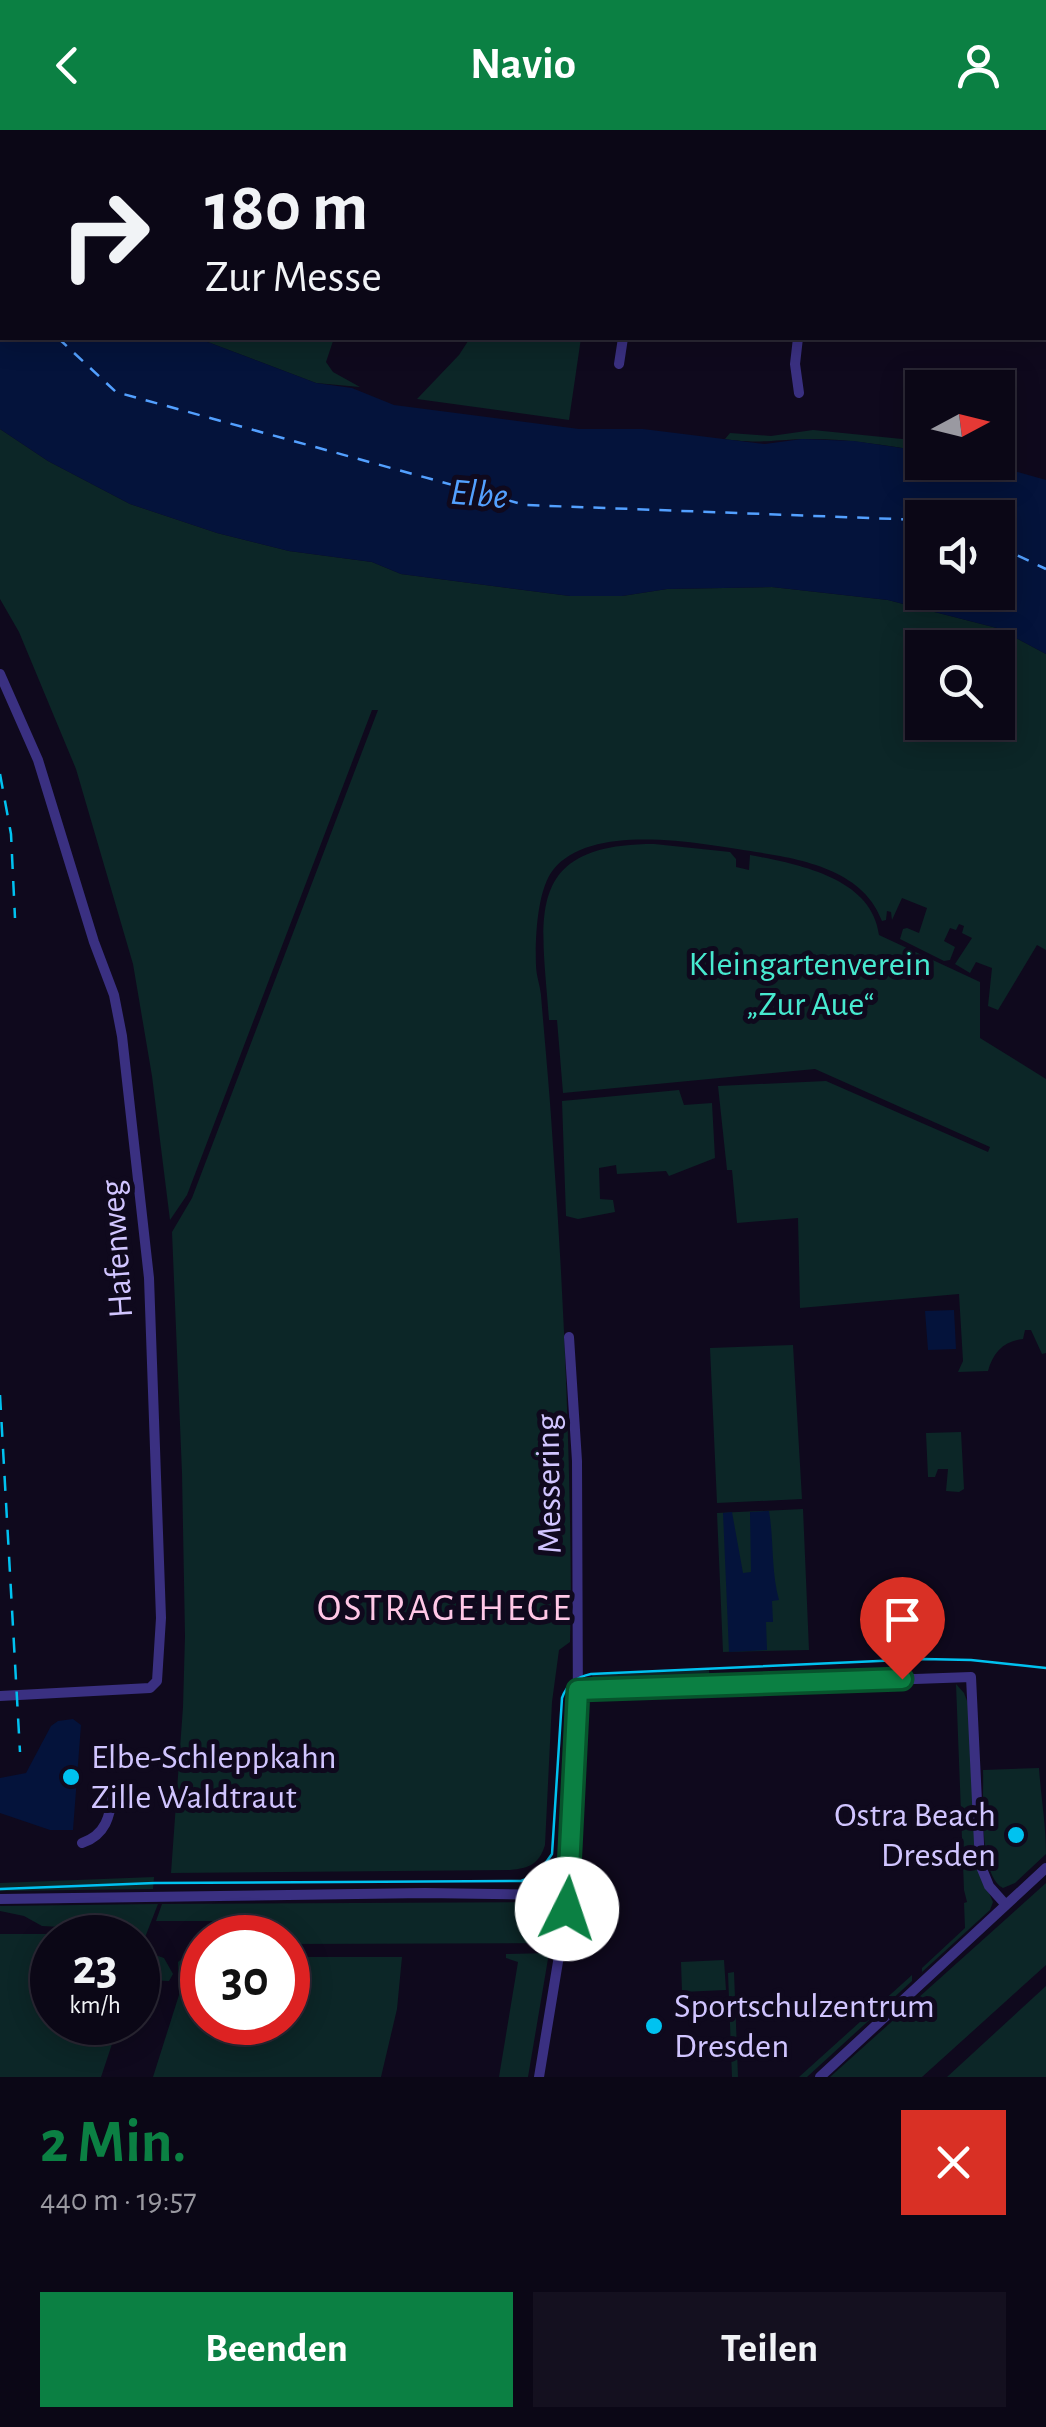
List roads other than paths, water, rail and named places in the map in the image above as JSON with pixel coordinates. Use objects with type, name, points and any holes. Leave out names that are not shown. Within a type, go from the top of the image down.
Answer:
[{"type":"street","points":[[620,364],[624,340]]},
{"type":"street","points":[[798,340],[795,364],[799,392]]},
{"type":"street","name":"Hafenweg","points":[[0,674],[38,760],[109,979],[122,1036],[149,1278],[161,1618],[157,1682],[150,1688],[0,1696]]},
{"type":"street","name":"Messering","points":[[569,1337],[578,1461],[578,1690],[569,1895]]},
{"type":"street","points":[[578,1690],[971,1677],[980,1864],[989,1886],[1006,1905]]},
{"type":"street","points":[[82,1843],[102,1832],[110,1818],[114,1794]]},
{"type":"street","points":[[820,2077],[1046,1868]]},
{"type":"street","points":[[0,1899],[569,1895],[539,2077]]},
{"type":"water","name":"Elbe","points":[[0,340],[202,340],[316,383],[352,388],[394,405],[579,429],[643,429],[765,444],[802,439],[854,441],[905,448],[905,480],[1015,480],[1015,471],[1046,480],[1046,654],[1015,638],[1015,630],[1001,630],[927,610],[1015,610],[1015,500],[905,500],[905,604],[772,587],[570,596],[401,574],[372,562],[289,551],[217,533],[130,504],[48,461],[0,429]]},
{"type":"water","points":[[954,1310],[956,1349],[928,1350],[925,1311]]},
{"type":"water","points":[[769,1511],[779,1600],[772,1601],[773,1622],[766,1622],[767,1650],[729,1652],[723,1513],[732,1512],[743,1573],[751,1572],[750,1512]]},
{"type":"water","points":[[73,1719],[81,1725],[73,1830],[50,1830],[0,1813],[0,1778],[26,1773],[51,1726]]},
{"type":"tram line","points":[[0,1889],[155,1883],[521,1881],[537,1875],[552,1854],[562,1698],[569,1685],[581,1677],[923,1659],[1046,1668]]},
{"type":"railway","points":[[0,774],[11,834],[15,918]]},
{"type":"railway","points":[[0,1395],[20,1752]]},
{"type":"place","name":"Elbe-Schleppkahn Zille Waldtraut","points":[[71,1777]]},
{"type":"place","name":"Ostra Beach Dresden","points":[[1016,1835]]},
{"type":"place","name":"Sportschulzentrum Dresden","points":[[654,2026]]},
{"type":"district","name":"OSTRAGEHEGE","points":[[445,1609]]},
{"type":"park label","name":"Kleingartenverein „Zur Aue“","points":[[810,984]]}]
